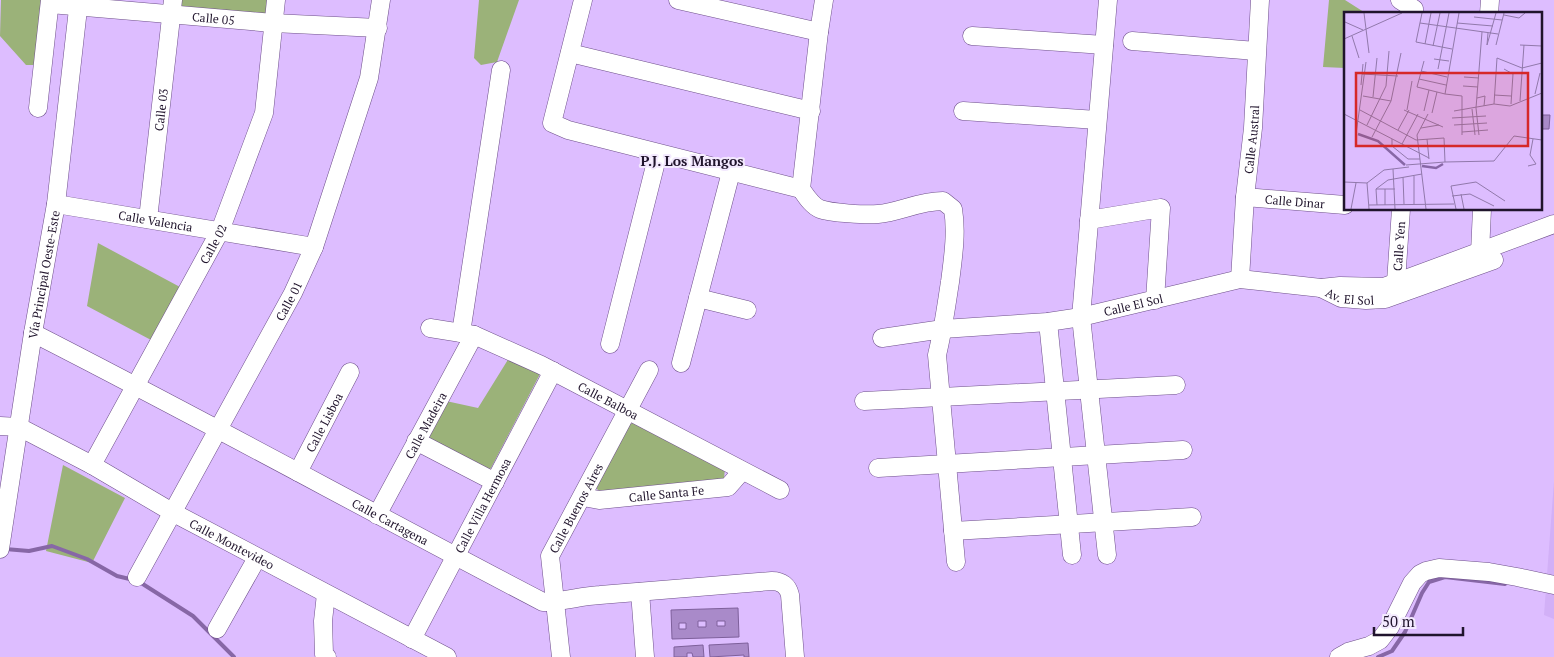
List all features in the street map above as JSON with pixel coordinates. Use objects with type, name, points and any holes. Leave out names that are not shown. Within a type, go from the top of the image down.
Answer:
[{"type":"street","name":"Calle 02","points":[[92,465],[220,231],[264,113],[276,0]]},
{"type":"street","name":"Calle 01","points":[[137,578],[292,293],[314,247],[370,78],[381,0]]},
{"type":"street","points":[[583,0],[552,123],[568,130],[658,154],[801,189]]},
{"type":"street","points":[[678,0],[819,32]]},
{"type":"street","points":[[824,0],[801,189],[807,198],[819,209],[841,212],[879,214],[928,201],[943,200],[953,209],[955,219],[954,250],[943,329],[937,355],[956,562]]},
{"type":"street","points":[[1106,555],[1081,317],[1108,0]]},
{"type":"street","name":"Calle Austral","points":[[1240,279],[1245,197],[1253,128],[1260,0]]},
{"type":"street","points":[[1400,0],[1414,9],[1414,12]]},
{"type":"street","name":"Calle 05","points":[[50,2],[172,7],[273,23],[378,28]]},
{"type":"street","points":[[38,108],[50,2]]},
{"type":"street","name":"Vía Principal Oeste-Este","points":[[0,549],[33,333],[56,204],[79,3]]},
{"type":"street","name":"Calle 03","points":[[148,219],[172,7]]},
{"type":"street","points":[[972,36],[1104,45]]},
{"type":"street","points":[[1132,42],[1256,51]]},
{"type":"street","points":[[570,53],[811,110]]},
{"type":"street","name":"Calle Madeira","points":[[377,515],[416,440],[467,334],[502,70]]},
{"type":"street","points":[[963,111],[1098,120]]},
{"type":"street","points":[[610,344],[658,154]]},
{"type":"street","points":[[681,363],[731,172]]},
{"type":"street","name":"Calle Dinar","points":[[1245,197],[1344,205]]},
{"type":"street","name":"Calle Valencia","points":[[56,204],[314,247]]},
{"type":"street","points":[[1089,220],[1161,208],[1155,300]]},
{"type":"street","name":"Calle Yen","points":[[1396,282],[1397,210]]},
{"type":"street","points":[[1480,253],[1482,210]]},
{"type":"street","name":"Av. El Sol","points":[[1321,288],[1340,286],[1384,287],[1554,224]]},
{"type":"street","name":"Av. El Sol","points":[[1321,288],[1341,298],[1385,299],[1460,273],[1554,236]]},
{"type":"street","name":"Calle El Sol","points":[[882,338],[943,329],[1048,322],[1081,317],[1240,279],[1321,288]]},
{"type":"street","points":[[698,298],[748,310]]},
{"type":"street","points":[[1048,322],[1072,555]]},
{"type":"street","name":"Calle Balboa","points":[[430,328],[467,334],[553,371],[780,490]]},
{"type":"street","name":"Calle Cartagena","points":[[33,333],[218,428],[377,515],[543,602],[555,602],[580,596],[772,581],[781,583],[790,592],[795,657]]},
{"type":"street","name":"Calle Buenos Aires","points":[[562,657],[550,556],[649,370]]},
{"type":"street","name":"Calle Villa Hermosa","points":[[412,639],[553,371]]},
{"type":"street","name":"Calle Lisboa","points":[[298,472],[350,372]]},
{"type":"street","points":[[864,401],[1176,385]]},
{"type":"street","points":[[0,426],[18,428]]},
{"type":"street","name":"Calle Montevideo","points":[[18,428],[92,465],[172,512],[257,558],[447,657]]},
{"type":"street","points":[[416,440],[495,482]]},
{"type":"street","points":[[878,468],[1183,450]]},
{"type":"street","name":"Calle Santa Fe","points":[[582,497],[599,500],[728,487],[742,471]]},
{"type":"street","points":[[953,531],[1192,517]]},
{"type":"street","points":[[217,629],[257,558]]},
{"type":"street","points":[[1340,657],[1380,640],[1390,627],[1412,583],[1420,574],[1426,571],[1439,568],[1489,572],[1517,576],[1554,585]]},
{"type":"street","points":[[640,592],[645,657]]},
{"type":"street","points":[[326,594],[323,621],[324,654],[327,657]]},
{"type":"shaded area","points":[[1554,481],[1554,619],[1544,615]]},
{"type":"green space","points":[[1,0],[41,0],[34,65],[26,65],[0,36]]},
{"type":"green space","points":[[181,0],[267,0],[266,15],[180,7]]},
{"type":"green space","points":[[479,0],[519,0],[497,62],[481,65],[474,58]]},
{"type":"green space","points":[[1329,0],[1345,0],[1364,12],[1344,12],[1344,68],[1323,67]]},
{"type":"green space","points":[[98,243],[180,287],[151,340],[87,306]]},
{"type":"green space","points":[[509,358],[540,374],[488,471],[428,438],[446,401],[478,408]]},
{"type":"green space","points":[[633,423],[725,467],[724,480],[599,491],[595,487],[629,424]]},
{"type":"green space","points":[[63,465],[125,498],[92,563],[46,551]]},
{"type":"building","points":[[1542,115],[1550,115],[1549,129],[1542,129]]},
{"type":"building","points":[[738,608],[739,637],[672,639],[671,610]],"holes":[[[698,621],[706,621],[706,627],[698,627]],[[717,621],[725,621],[725,626],[717,626]],[[679,623],[686,623],[686,629],[679,629]]]},
{"type":"building","points":[[748,643],[749,657],[744,657],[744,655],[710,657],[709,645]]},
{"type":"building","points":[[703,645],[704,657],[693,657],[692,653],[687,653],[687,657],[674,657],[674,647]]},
{"type":"waterway","points":[[5,549],[29,551],[52,546],[87,559],[117,576],[138,581],[193,616],[234,657]]},
{"type":"waterway","points":[[1378,657],[1392,651],[1405,632],[1422,593],[1429,582],[1445,577],[1505,584]]},
{"type":"district","name":"P.J. Los Mangos","points":[[692,160]]}]
